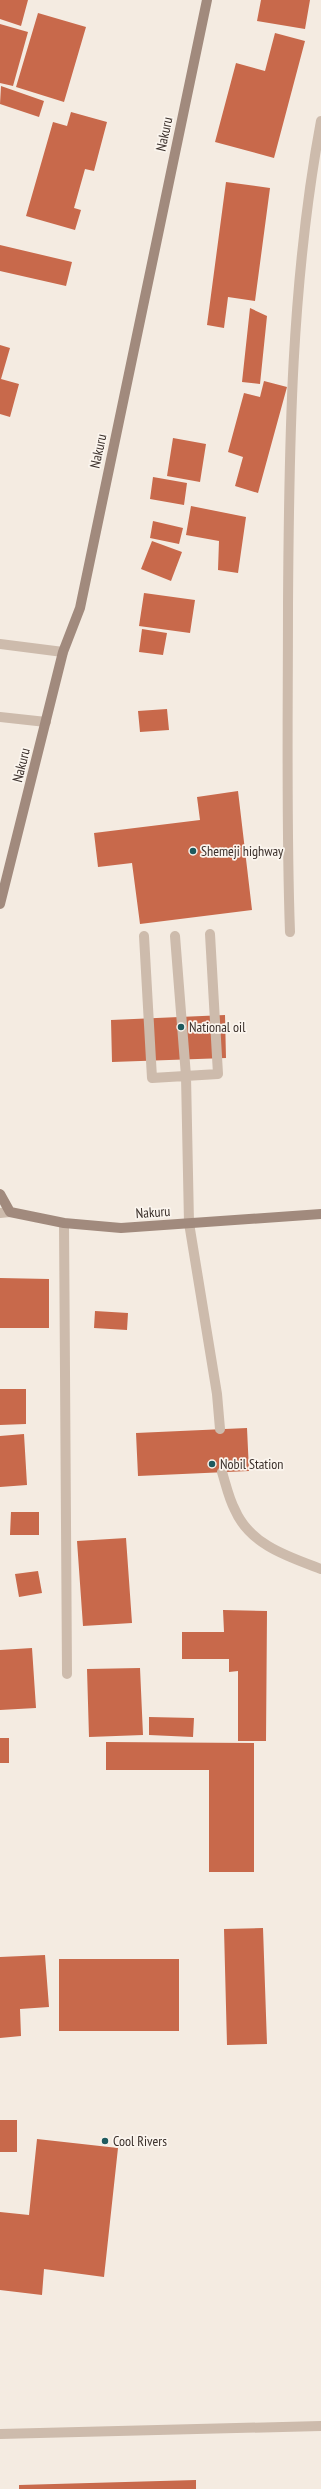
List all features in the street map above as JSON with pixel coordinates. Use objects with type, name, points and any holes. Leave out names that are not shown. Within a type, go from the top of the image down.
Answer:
[{"type":"main road","name":"Nakuru","points":[[0,904],[63,652],[80,608],[207,0]]},
{"type":"main road","name":"Nakuru","points":[[0,1194],[5,1213],[64,1223],[121,1228],[321,1214]]},
{"type":"street","points":[[290,932],[287,849],[289,442],[296,309],[311,175],[321,121]]},
{"type":"street","points":[[0,644],[63,652]]},
{"type":"street","points":[[0,717],[46,722]]},
{"type":"street","points":[[144,936],[152,1078],[218,1074],[210,934]]},
{"type":"street","points":[[176,936],[186,1076],[189,1223],[217,1394],[220,1429]]},
{"type":"street","points":[[64,1223],[67,1674]]},
{"type":"street","points":[[222,1472],[235,1511],[254,1536],[280,1554],[321,1569]]},
{"type":"street","points":[[0,2434],[321,2426]]},
{"type":"building","points":[[0,0],[28,0],[21,26],[0,19]]},
{"type":"building","points":[[261,0],[310,0],[305,29],[257,21]]},
{"type":"building","points":[[38,13],[86,27],[64,102],[16,87]]},
{"type":"building","points":[[0,24],[28,32],[13,86],[0,83]]},
{"type":"building","points":[[275,33],[305,41],[274,158],[215,142],[236,63],[265,71]]},
{"type":"building","points":[[1,86],[44,101],[39,117],[0,104]]},
{"type":"building","points":[[71,112],[107,122],[94,171],[85,169],[74,208],[81,210],[75,230],[26,216],[53,122],[67,126]]},
{"type":"building","points":[[226,182],[270,188],[255,301],[228,297],[224,328],[207,325]]},
{"type":"building","points":[[0,245],[72,262],[66,286],[0,271]]},
{"type":"building","points":[[250,308],[267,316],[260,384],[242,382]]},
{"type":"building","points":[[0,345],[10,348],[1,379],[19,384],[10,417],[0,414]]},
{"type":"building","points":[[264,381],[287,387],[258,493],[235,486],[243,457],[228,452],[244,393],[260,397]]},
{"type":"building","points":[[173,438],[206,444],[200,482],[167,476]]},
{"type":"building","points":[[153,477],[187,483],[184,505],[150,499]]},
{"type":"building","points":[[191,506],[246,517],[238,573],[218,570],[219,541],[186,535]]},
{"type":"building","points":[[153,521],[183,528],[179,544],[150,538]]},
{"type":"building","points":[[152,541],[182,552],[171,581],[141,569]]},
{"type":"building","points":[[144,593],[195,600],[190,633],[139,626]]},
{"type":"building","points":[[142,629],[167,633],[163,655],[139,652]]},
{"type":"building","points":[[167,709],[169,730],[140,732],[138,711]]},
{"type":"building","points":[[238,791],[252,910],[140,924],[132,863],[98,867],[94,833],[200,820],[197,797]]},
{"type":"building","points":[[225,1015],[226,1058],[112,1062],[111,1020]]},
{"type":"building","points":[[0,1278],[49,1279],[49,1328],[0,1328]]},
{"type":"building","points":[[95,1311],[128,1313],[127,1330],[94,1328]]},
{"type":"building","points":[[0,1389],[26,1389],[26,1424],[0,1425]]},
{"type":"building","points":[[247,1428],[249,1471],[138,1476],[136,1433]]},
{"type":"building","points":[[24,1434],[27,1485],[0,1487],[0,1436]]},
{"type":"building","points":[[11,1512],[39,1512],[39,1535],[10,1535]]},
{"type":"building","points":[[126,1538],[132,1623],[83,1626],[77,1541]]},
{"type":"building","points":[[38,1571],[42,1593],[19,1597],[15,1574]]},
{"type":"building","points":[[223,1610],[267,1611],[266,1741],[238,1741],[238,1671],[229,1672],[229,1659],[182,1659],[182,1632],[224,1632]]},
{"type":"building","points":[[32,1648],[36,1708],[0,1710],[0,1650]]},
{"type":"building","points":[[140,1668],[143,1735],[89,1737],[87,1669]]},
{"type":"building","points":[[149,1717],[194,1718],[193,1737],[149,1735]]},
{"type":"building","points":[[0,1738],[9,1738],[9,1763],[0,1763]]},
{"type":"building","points":[[106,1742],[254,1743],[254,1872],[209,1872],[209,1770],[106,1770]]},
{"type":"building","points":[[263,1928],[267,2044],[227,2045],[224,1929]]},
{"type":"building","points":[[45,1955],[49,2007],[20,2009],[21,2036],[0,2038],[0,1957]]},
{"type":"building","points":[[59,1959],[179,1959],[179,2031],[59,2031]]},
{"type":"building","points":[[0,2120],[17,2120],[17,2152],[0,2152]]},
{"type":"building","points":[[37,2139],[118,2148],[104,2277],[44,2269],[42,2295],[0,2290],[0,2212],[29,2215]]},
{"type":"building","points":[[196,2480],[196,2489],[19,2489],[19,2485]]},
{"type":"place","name":"Shemeji highway","points":[[193,851]]},
{"type":"place","name":"National oil","points":[[181,1027]]},
{"type":"place","name":"Nobil Station","points":[[212,1464]]},
{"type":"place","name":"Cool Rivers","points":[[105,2141]]}]
